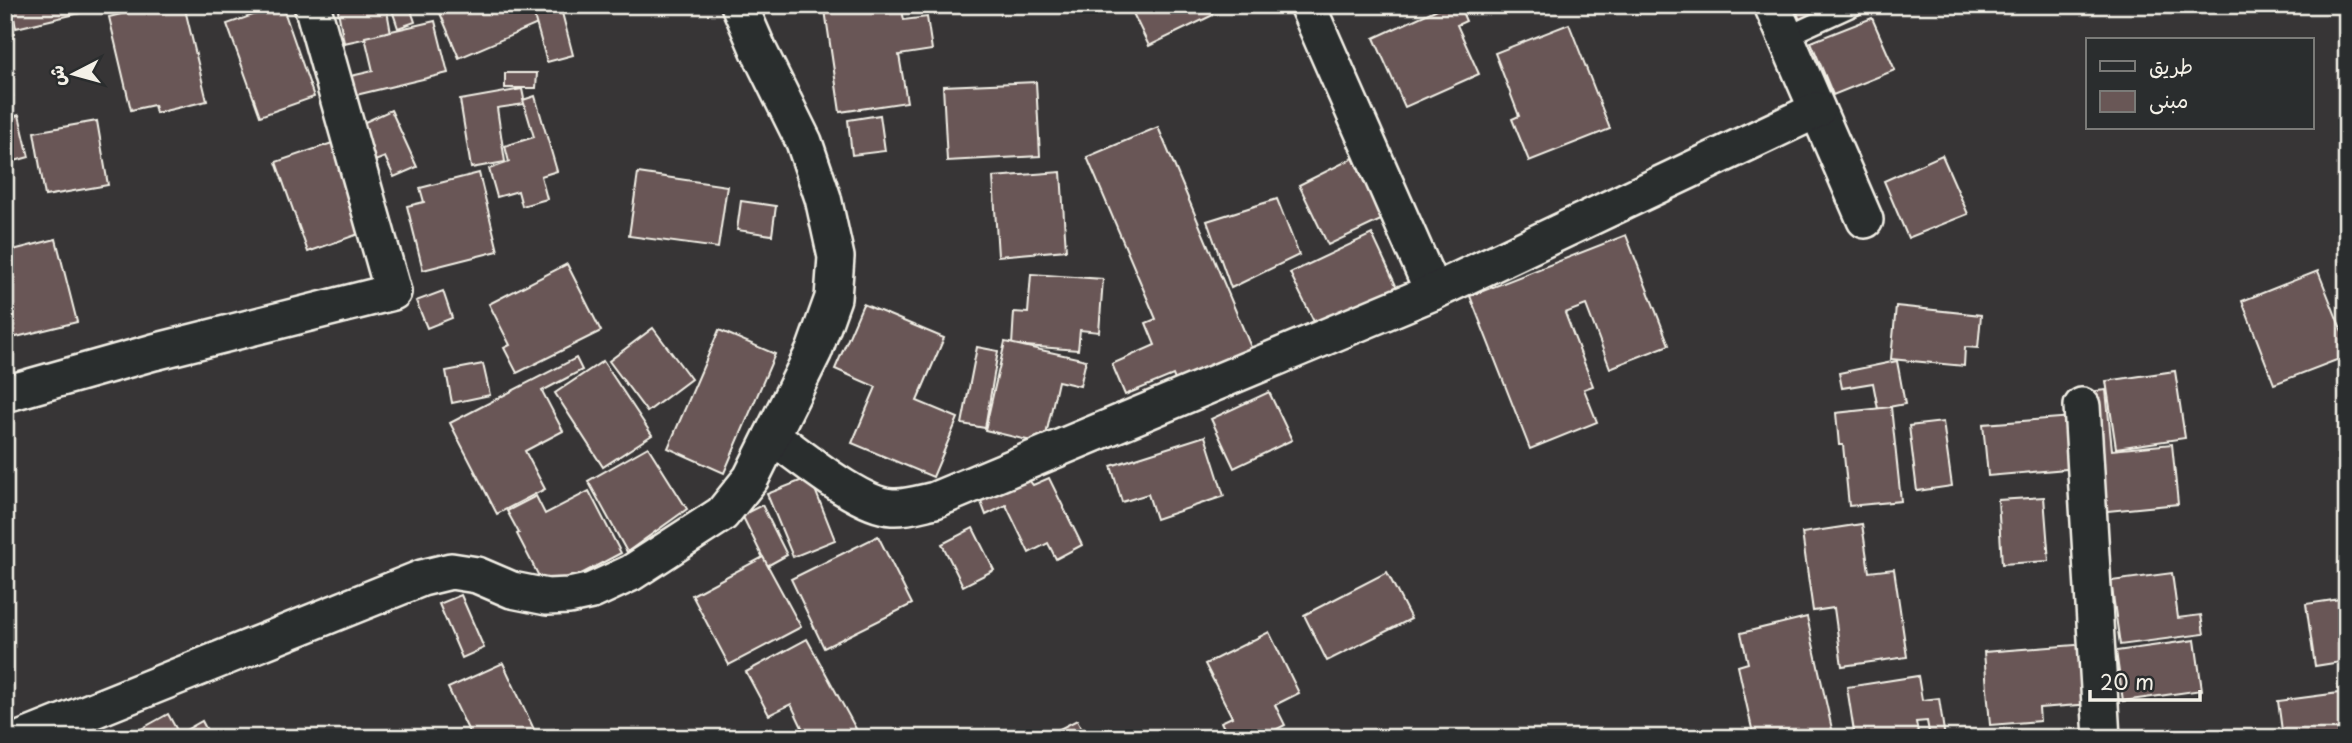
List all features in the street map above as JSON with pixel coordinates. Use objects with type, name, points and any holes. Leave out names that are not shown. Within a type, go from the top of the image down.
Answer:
[{"type":"street","points":[[5,394],[154,352],[393,292],[312,5]]},
{"type":"street","points":[[24,738],[422,578],[451,571],[477,575],[512,590],[547,597],[592,591],[631,573],[722,514],[751,478],[814,351],[833,298],[836,257],[823,198],[804,142],[739,5]]},
{"type":"street","points":[[1307,5],[1433,292]]},
{"type":"street","points":[[1772,5],[1865,220]]},
{"type":"street","points":[[772,436],[849,490],[871,501],[891,507],[935,500],[1433,292],[1817,110]]},
{"type":"street","points":[[2082,406],[2102,738]]},
{"type":"lane","points":[[1786,37],[1855,5]]},
{"type":"building","points":[[11,5],[114,5],[16,28]]},
{"type":"building","points":[[157,5],[184,5],[207,101],[156,113],[154,105],[131,110],[109,17]]},
{"type":"building","points":[[282,5],[314,97],[260,116],[227,24]]},
{"type":"building","points":[[337,5],[386,5],[391,33],[344,43]]},
{"type":"building","points":[[409,5],[415,22],[398,28],[391,7]]},
{"type":"building","points":[[531,5],[560,5],[573,55],[547,62]]},
{"type":"building","points":[[533,5],[540,23],[459,58],[437,6]]},
{"type":"building","points":[[853,5],[901,5],[904,20],[927,17],[932,50],[899,55],[907,102],[840,112],[825,10]]},
{"type":"building","points":[[1129,5],[1208,5],[1213,15],[1149,46]]},
{"type":"building","points":[[1446,5],[1459,5],[1466,21],[1457,25],[1479,74],[1405,107],[1374,38]]},
{"type":"building","points":[[1795,5],[1814,5],[1817,14],[1800,21]]},
{"type":"building","points":[[1872,18],[1895,70],[1833,95],[1811,42]]},
{"type":"building","points":[[435,21],[448,73],[356,95],[351,76],[373,71],[365,37]]},
{"type":"building","points":[[1569,24],[1610,129],[1529,161],[1512,119],[1519,116],[1495,53]]},
{"type":"building","points":[[5,69],[13,96],[5,98]]},
{"type":"building","points":[[505,73],[537,73],[536,88],[505,88]]},
{"type":"building","points":[[1036,82],[1040,156],[947,161],[943,86]]},
{"type":"building","points":[[522,89],[525,104],[497,108],[505,162],[471,168],[460,100]]},
{"type":"building","points":[[535,96],[557,171],[541,176],[547,199],[522,206],[518,191],[497,197],[489,169],[509,162],[505,146],[534,137],[523,100]]},
{"type":"building","points":[[391,110],[417,167],[394,177],[385,157],[370,163],[354,127]]},
{"type":"building","points":[[19,115],[29,157],[11,162],[5,141],[5,119]]},
{"type":"building","points":[[880,115],[885,151],[852,155],[848,120]]},
{"type":"building","points":[[97,121],[108,185],[45,196],[34,132]]},
{"type":"building","points":[[1158,127],[1256,359],[1179,391],[1173,375],[1125,395],[1112,364],[1155,345],[1146,323],[1156,319],[1087,157]]},
{"type":"building","points":[[338,141],[370,230],[308,252],[276,162]]},
{"type":"building","points":[[1942,155],[1968,214],[1908,238],[1884,181]]},
{"type":"building","points":[[1353,158],[1383,219],[1328,245],[1299,185]]},
{"type":"building","points":[[1061,172],[1066,250],[998,256],[993,177]]},
{"type":"building","points":[[479,173],[498,251],[423,270],[407,206],[424,202],[420,188]]},
{"type":"building","points":[[638,173],[727,186],[718,248],[629,236]]},
{"type":"building","points":[[1277,199],[1299,255],[1231,288],[1207,221]]},
{"type":"building","points":[[741,201],[776,206],[772,235],[737,230]]},
{"type":"building","points":[[1372,234],[1399,292],[1319,332],[1290,273]]},
{"type":"building","points":[[1626,235],[1669,345],[1610,368],[1586,305],[1565,313],[1593,386],[1584,389],[1597,422],[1530,449],[1470,296]]},
{"type":"building","points":[[56,239],[77,322],[8,339],[5,327],[5,252]]},
{"type":"building","points":[[567,264],[601,331],[517,373],[504,348],[510,345],[489,304]]},
{"type":"building","points":[[2318,271],[2347,344],[2347,356],[2274,384],[2242,301]]},
{"type":"building","points":[[1031,274],[1103,279],[1099,332],[1080,330],[1078,350],[1012,345],[1014,312],[1028,313]]},
{"type":"building","points":[[443,291],[452,318],[427,328],[416,301]]},
{"type":"building","points":[[863,304],[944,338],[917,401],[958,418],[933,477],[852,443],[876,387],[835,369]]},
{"type":"building","points":[[1896,306],[1981,315],[1978,348],[1965,347],[1964,366],[1891,359]]},
{"type":"building","points":[[653,328],[691,379],[647,412],[609,361]]},
{"type":"building","points":[[719,330],[775,354],[724,473],[668,448]]},
{"type":"building","points":[[1005,342],[1086,360],[1080,386],[1058,381],[1044,444],[985,430]]},
{"type":"building","points":[[977,347],[998,351],[985,428],[962,424]]},
{"type":"building","points":[[576,358],[582,370],[542,391],[563,431],[525,451],[545,489],[497,514],[450,423]]},
{"type":"building","points":[[603,361],[652,435],[603,467],[555,393]]},
{"type":"building","points":[[1897,361],[1905,404],[1878,409],[1873,383],[1842,388],[1839,373]]},
{"type":"building","points":[[483,364],[490,395],[452,403],[446,371]]},
{"type":"building","points":[[2175,371],[2185,438],[2116,448],[2106,381]]},
{"type":"building","points":[[2106,390],[2112,450],[2172,444],[2178,504],[2098,512],[2087,392]]},
{"type":"building","points":[[1269,392],[1292,440],[1234,468],[1211,419]]},
{"type":"building","points":[[1891,407],[1901,501],[1849,506],[1843,445],[1839,445],[1836,413]]},
{"type":"building","points":[[2073,417],[2077,468],[1988,476],[1983,424]]},
{"type":"building","points":[[1943,422],[1952,486],[1917,491],[1909,426]]},
{"type":"building","points":[[1205,436],[1224,496],[1156,519],[1148,494],[1122,502],[1111,466]]},
{"type":"building","points":[[648,447],[687,509],[627,552],[588,481]]},
{"type":"building","points":[[1025,475],[1033,485],[1049,478],[1082,545],[1056,559],[1048,543],[1029,553],[1006,505],[986,515],[978,494]]},
{"type":"building","points":[[810,477],[835,540],[793,557],[767,494]]},
{"type":"building","points":[[589,491],[621,553],[547,592],[507,511],[536,496],[545,514]]},
{"type":"building","points":[[2044,497],[2049,561],[2002,564],[1998,500]]},
{"type":"building","points":[[762,505],[787,555],[767,566],[742,515]]},
{"type":"building","points":[[1862,524],[1869,572],[1894,569],[1907,657],[1842,666],[1834,608],[1813,611],[1802,533]]},
{"type":"building","points":[[973,528],[994,570],[963,586],[942,544]]},
{"type":"building","points":[[878,536],[912,604],[824,648],[791,579]]},
{"type":"building","points":[[763,557],[801,627],[729,665],[692,595]]},
{"type":"building","points":[[1387,572],[1411,619],[1327,661],[1304,615]]},
{"type":"building","points":[[2172,573],[2178,618],[2201,615],[2204,634],[2120,645],[2111,581]]},
{"type":"building","points":[[461,595],[484,648],[462,658],[439,604]]},
{"type":"building","points":[[2347,598],[2347,661],[2315,666],[2306,604]]},
{"type":"building","points":[[1807,617],[1834,738],[1754,738],[1738,666],[1748,663],[1741,633]]},
{"type":"building","points":[[1269,632],[1299,693],[1275,705],[1285,725],[1260,738],[1229,738],[1221,722],[1232,717],[1205,664]]},
{"type":"building","points":[[807,639],[861,738],[807,738],[791,704],[769,715],[746,672]]},
{"type":"building","points":[[2195,640],[2202,690],[2123,701],[2116,651]]},
{"type":"building","points":[[2088,644],[2092,704],[2039,708],[2040,721],[1990,725],[1984,652]]},
{"type":"building","points":[[503,663],[538,738],[472,738],[448,688]]},
{"type":"building","points":[[1918,676],[1922,700],[1939,698],[1945,738],[1930,738],[1927,721],[1916,722],[1919,738],[1855,738],[1847,687]]},
{"type":"building","points":[[2347,692],[2347,738],[2283,738],[2278,701]]},
{"type":"building","points":[[168,714],[179,734],[202,721],[211,738],[125,738]]},
{"type":"building","points":[[1077,720],[1086,738],[1042,738]]}]
